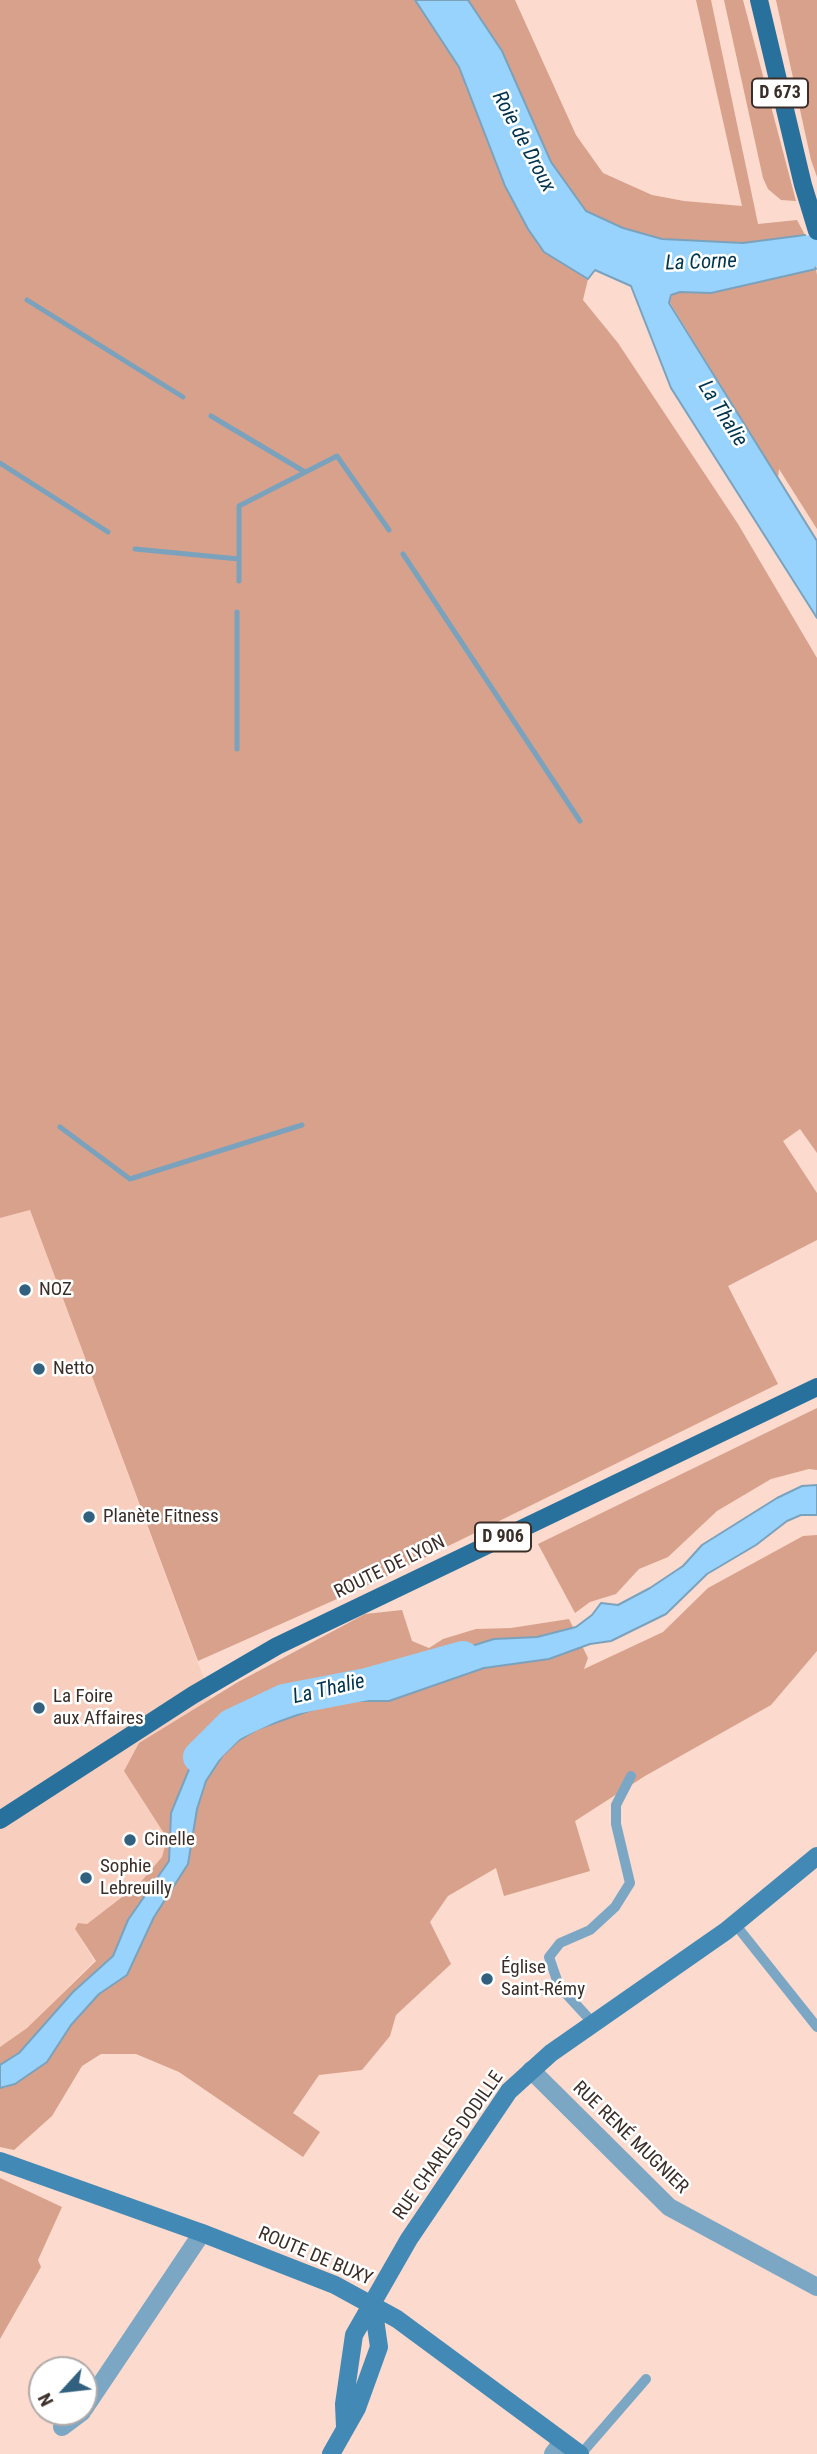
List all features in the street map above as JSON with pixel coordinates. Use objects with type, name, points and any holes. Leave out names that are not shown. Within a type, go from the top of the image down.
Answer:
[{"type":"main road","name":"D 673","points":[[759,0],[803,185],[817,230]]},
{"type":"main road","name":"ROUTE DE LYON","points":[[0,1821],[193,1695],[278,1646],[817,1387]]},
{"type":"main road","name":"RUE CHARLES DODILLE","points":[[345,2427],[344,2404],[355,2335],[409,2239],[495,2109],[531,2070],[593,2023],[735,1924],[817,1856]]},
{"type":"main road","name":"ROUTE DE BUXY","points":[[0,2161],[312,2274],[373,2305],[421,2336],[558,2448],[580,2454]]},
{"type":"main road","points":[[331,2454],[365,2389],[379,2347],[373,2305]]},
{"type":"street","name":"RUE RENÉ MUGNIER","points":[[531,2070],[676,2213],[817,2287]]},
{"type":"street","points":[[98,2389],[202,2233]]},
{"type":"lane","points":[[593,2023],[559,1986],[549,1957],[560,1943],[590,1930],[615,1907],[630,1883],[616,1824],[616,1805],[631,1776]]},
{"type":"lane","points":[[735,1924],[817,2026]]},
{"type":"lane","points":[[580,2454],[646,2379]]},
{"type":"shaded area","points":[[0,0],[415,0],[459,67],[505,186],[528,229],[544,251],[588,279],[583,300],[618,343],[738,524],[817,658],[817,1153],[800,1129],[783,1141],[817,1193],[817,1240],[728,1286],[778,1384],[375,1582],[198,1661],[30,1210],[0,1218]]},
{"type":"shaded area","points":[[468,0],[515,0],[576,135],[603,173],[652,195],[742,206],[696,0],[711,0],[758,224],[797,220],[805,235],[743,243],[662,239],[623,228],[586,211],[551,162],[502,51]]},
{"type":"shaded area","points":[[724,0],[743,0],[796,201],[781,200],[768,189],[763,178]]},
{"type":"shaded area","points":[[776,0],[817,0],[817,177],[811,160]]},
{"type":"shaded area","points":[[816,269],[817,529],[779,469],[778,478],[669,301],[673,294],[689,290],[711,293]]},
{"type":"shaded area","points":[[30,1210],[211,1698],[139,1743],[167,1838],[162,1857],[139,1884],[87,1924],[78,1923],[75,1929],[94,1961],[27,2028],[0,2047],[0,1218]]},
{"type":"shaded area","points":[[817,1408],[817,1470],[809,1469],[771,1479],[717,1511],[668,1557],[639,1569],[616,1594],[590,1602],[575,1613],[538,1544]]},
{"type":"shaded area","points":[[817,1535],[817,1651],[771,1705],[645,1776],[575,1821],[590,1871],[504,1896],[496,1868],[448,1896],[430,1922],[451,1964],[396,2015],[390,2036],[362,2070],[319,2075],[293,2113],[320,2132],[303,2157],[179,2072],[136,2054],[101,2054],[82,2066],[52,2116],[14,2150],[0,2147],[0,2088],[6,2088],[0,2069],[0,2047],[27,2028],[96,1961],[75,1929],[78,1923],[87,1924],[139,1884],[162,1857],[167,1838],[124,1771],[139,1743],[238,1682],[365,1614],[402,1610],[412,1641],[429,1648],[443,1639],[476,1629],[511,1628],[569,1619],[588,1658],[584,1669],[663,1632],[708,1588],[803,1536]]},
{"type":"shaded area","points":[[0,2178],[62,2207],[38,2260],[41,2267],[0,2339]]},
{"type":"water","name":"Roie de Droux","points":[[415,0],[468,0],[502,51],[551,162],[586,211],[623,228],[662,239],[743,243],[805,235],[816,269],[711,293],[680,292],[671,295],[669,303],[817,541],[817,618],[671,388],[631,286],[595,270],[588,279],[544,252],[528,229],[505,186],[459,67]]},
{"type":"water","points":[[817,1485],[817,1515],[801,1515],[787,1521],[756,1545],[707,1574],[666,1614],[611,1641],[590,1644],[549,1659],[484,1668],[389,1701],[346,1701],[320,1707],[258,1729],[238,1741],[223,1755],[206,1781],[197,1809],[188,1864],[154,1917],[127,1975],[99,1994],[71,2025],[47,2062],[15,2084],[0,2088],[0,2065],[19,2053],[73,1992],[113,1956],[128,1920],[169,1861],[171,1813],[192,1762],[219,1733],[255,1713],[311,1691],[339,1684],[393,1678],[423,1668],[462,1649],[494,1639],[537,1637],[576,1627],[592,1615],[601,1603],[618,1605],[650,1588],[683,1566],[702,1545],[777,1498],[802,1486]]},
{"type":"waterway","name":"La Corne","points":[[767,260],[817,250]]},
{"type":"waterway","points":[[27,300],[183,397]]},
{"type":"waterway","points":[[211,416],[305,472]]},
{"type":"waterway","points":[[239,581],[239,506],[337,456],[389,530]]},
{"type":"waterway","points":[[0,463],[108,532]]},
{"type":"waterway","points":[[135,549],[239,559]]},
{"type":"waterway","points":[[403,554],[580,821]]},
{"type":"waterway","points":[[237,612],[237,749]]},
{"type":"waterway","points":[[60,1127],[130,1179],[302,1125]]},
{"type":"waterway","name":"La Thalie","points":[[199,1757],[231,1725],[284,1700],[367,1684],[463,1657]]},
{"type":"place","name":"NOZ","points":[[25,1290]]},
{"type":"place","name":"Netto","points":[[39,1369]]},
{"type":"place","name":"Planète Fitness","points":[[89,1517]]},
{"type":"place","name":"La Foire aux Affaires","points":[[39,1708]]},
{"type":"place","name":"Cinelle","points":[[130,1840]]},
{"type":"place","name":"Sophie Lebreuilly","points":[[86,1878]]},
{"type":"place","name":"Église Saint-Rémy","points":[[487,1979]]}]
